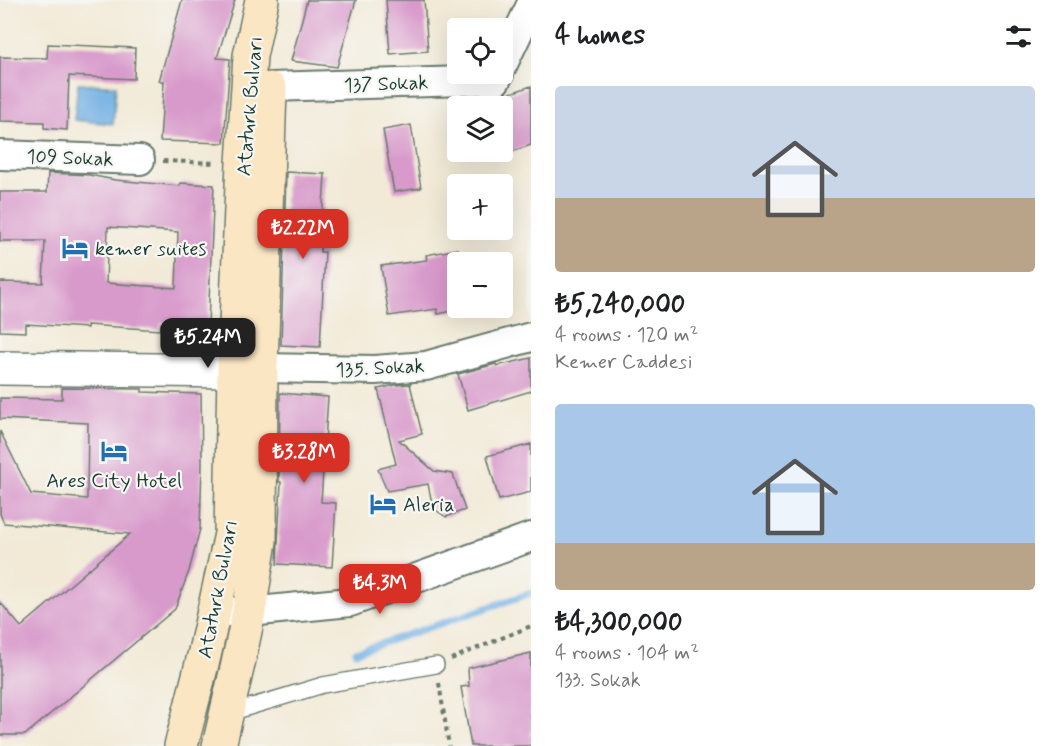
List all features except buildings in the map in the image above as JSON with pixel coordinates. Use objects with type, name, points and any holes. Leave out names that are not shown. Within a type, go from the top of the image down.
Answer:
[{"type":"main road","name":"Ataturk Bulvarı","points":[[219,746],[249,612],[260,541],[248,370],[243,163],[250,56],[262,0]]},
{"type":"main road","name":"Ataturk Bulvarı","points":[[181,746],[231,534],[248,370],[270,87],[277,30],[284,0]]},
{"type":"street","points":[[513,43],[531,5]]},
{"type":"street","name":"137 Sokak","points":[[270,87],[447,82]]},
{"type":"street","name":"109 Sokak","points":[[0,155],[140,160]]},
{"type":"street","name":"135. Sokak","points":[[248,370],[375,370],[426,366],[531,337]]},
{"type":"street","points":[[0,368],[248,370]]},
{"type":"street","points":[[214,612],[249,612],[350,602],[531,537]]},
{"type":"lane","points":[[226,714],[323,685],[436,665]]},
{"type":"path","points":[[140,160],[243,163]]},
{"type":"path","points":[[448,746],[436,665],[531,626]]},
{"type":"water","points":[[78,83],[116,86],[113,124],[74,120]]},
{"type":"waterway","points":[[356,652],[531,593]]},
{"type":"place","name":"kemer suites","points":[[75,248]]},
{"type":"place","name":"Ares City Hotel","points":[[114,451]]},
{"type":"place","name":"Aleria","points":[[383,504]]}]
